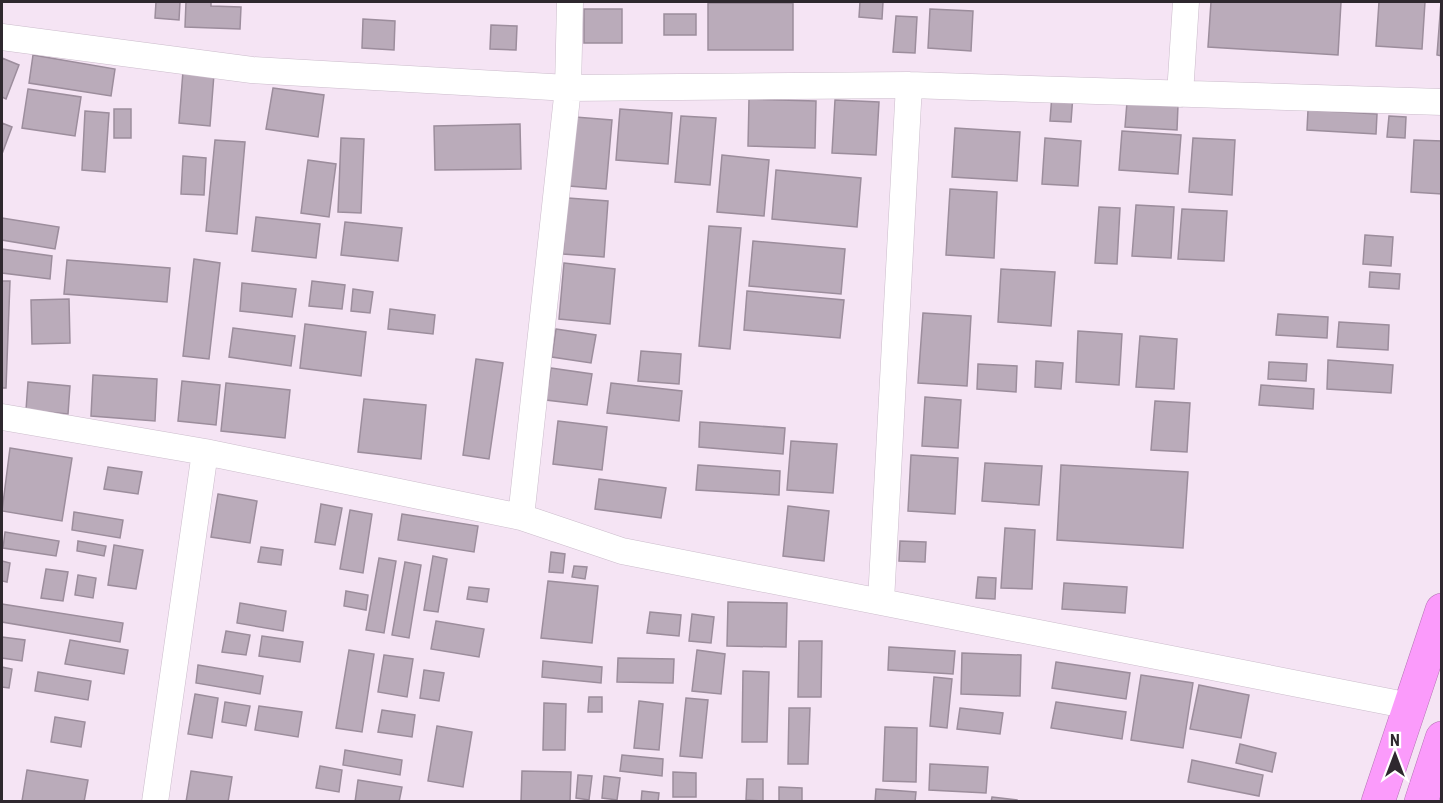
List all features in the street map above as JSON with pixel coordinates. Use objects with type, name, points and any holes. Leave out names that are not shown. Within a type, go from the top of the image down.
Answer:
[{"type":"highway","points":[[1378,801],[1442,610]]},
{"type":"highway","points":[[1421,801],[1442,738]]},
{"type":"street","points":[[521,516],[568,88],[570,2]]},
{"type":"street","points":[[1180,94],[1186,2]]},
{"type":"street","points":[[2,37],[252,70],[568,88],[909,85],[1442,102]]},
{"type":"street","points":[[881,601],[909,85]]},
{"type":"street","points":[[2,417],[205,452],[521,516],[622,551],[1410,706]]},
{"type":"street","points":[[155,801],[205,452]]},
{"type":"building","points":[[156,2],[180,2],[179,20],[155,18]]},
{"type":"building","points":[[186,2],[211,2],[211,6],[241,7],[240,29],[185,27]]},
{"type":"building","points":[[860,2],[883,2],[882,19],[859,17]]},
{"type":"building","points":[[1211,2],[1341,2],[1338,55],[1208,47]]},
{"type":"building","points":[[1379,2],[1425,2],[1422,49],[1376,46]]},
{"type":"building","points":[[1442,2],[1442,56],[1437,55]]},
{"type":"building","points":[[708,3],[793,3],[793,50],[708,50]]},
{"type":"building","points":[[584,9],[622,9],[622,43],[584,43]]},
{"type":"building","points":[[930,9],[973,11],[971,51],[928,48]]},
{"type":"building","points":[[664,14],[696,14],[696,35],[664,35]]},
{"type":"building","points":[[896,16],[917,17],[915,53],[893,52]]},
{"type":"building","points":[[363,19],[395,21],[394,50],[362,48]]},
{"type":"building","points":[[491,25],[517,26],[516,50],[490,49]]},
{"type":"building","points":[[33,55],[115,69],[111,96],[29,83]]},
{"type":"building","points":[[2,58],[19,65],[6,99],[2,97]]},
{"type":"building","points":[[183,71],[214,74],[210,126],[179,123]]},
{"type":"building","points":[[273,88],[324,95],[318,137],[266,129]]},
{"type":"building","points":[[28,89],[81,97],[75,136],[22,128]]},
{"type":"building","points":[[1052,94],[1073,95],[1071,122],[1050,121]]},
{"type":"building","points":[[749,99],[816,101],[815,148],[748,146]]},
{"type":"building","points":[[835,100],[879,102],[876,155],[832,153]]},
{"type":"building","points":[[1127,102],[1178,105],[1177,130],[1125,127]]},
{"type":"building","points":[[114,109],[131,109],[131,138],[114,138]]},
{"type":"building","points":[[620,109],[672,113],[668,164],[616,160]]},
{"type":"building","points":[[1308,110],[1377,114],[1376,134],[1307,130]]},
{"type":"building","points":[[85,111],[109,113],[105,172],[82,170]]},
{"type":"building","points":[[681,116],[716,118],[710,185],[675,182]]},
{"type":"building","points":[[1389,116],[1406,117],[1405,138],[1387,137]]},
{"type":"building","points":[[575,117],[612,120],[606,189],[569,186]]},
{"type":"building","points":[[2,123],[12,127],[2,154]]},
{"type":"building","points":[[520,124],[521,169],[435,170],[434,126]]},
{"type":"building","points":[[955,128],[1020,132],[1017,181],[952,177]]},
{"type":"building","points":[[1122,131],[1181,135],[1178,174],[1119,170]]},
{"type":"building","points":[[341,138],[364,139],[361,213],[338,212]]},
{"type":"building","points":[[1045,138],[1081,141],[1078,186],[1042,184]]},
{"type":"building","points":[[1193,138],[1235,140],[1232,195],[1189,192]]},
{"type":"building","points":[[215,140],[245,142],[237,234],[206,231]]},
{"type":"building","points":[[1414,140],[1442,141],[1442,194],[1411,192]]},
{"type":"building","points":[[722,155],[769,160],[764,216],[717,212]]},
{"type":"building","points":[[183,156],[206,158],[204,195],[181,194]]},
{"type":"building","points":[[308,160],[336,164],[329,217],[301,213]]},
{"type":"building","points":[[776,170],[861,178],[857,227],[772,219]]},
{"type":"building","points":[[950,189],[997,192],[994,258],[946,255]]},
{"type":"building","points":[[568,198],[608,201],[604,257],[563,254]]},
{"type":"building","points":[[1136,205],[1174,207],[1171,258],[1132,256]]},
{"type":"building","points":[[1099,207],[1120,208],[1117,264],[1095,263]]},
{"type":"building","points":[[1182,209],[1227,211],[1224,261],[1178,259]]},
{"type":"building","points":[[256,217],[320,224],[316,258],[252,251]]},
{"type":"building","points":[[2,218],[59,227],[55,249],[2,240]]},
{"type":"building","points":[[345,222],[402,228],[398,261],[341,255]]},
{"type":"building","points":[[709,226],[741,228],[730,349],[699,346]]},
{"type":"building","points":[[1365,235],[1393,237],[1391,266],[1363,264]]},
{"type":"building","points":[[753,241],[845,249],[841,294],[749,286]]},
{"type":"building","points":[[2,249],[52,256],[50,279],[2,273]]},
{"type":"building","points":[[194,259],[220,263],[209,359],[183,356]]},
{"type":"building","points":[[67,260],[170,268],[167,302],[64,294]]},
{"type":"building","points":[[564,263],[615,269],[610,324],[559,319]]},
{"type":"building","points":[[1001,269],[1055,272],[1051,326],[998,322]]},
{"type":"building","points":[[1370,272],[1400,274],[1399,289],[1369,287]]},
{"type":"building","points":[[2,281],[10,281],[6,388],[2,388]]},
{"type":"building","points":[[312,281],[345,285],[342,309],[309,306]]},
{"type":"building","points":[[242,283],[296,289],[292,317],[240,311]]},
{"type":"building","points":[[353,289],[373,292],[370,313],[351,311]]},
{"type":"building","points":[[747,291],[844,300],[840,338],[744,330]]},
{"type":"building","points":[[69,299],[70,343],[32,344],[31,300]]},
{"type":"building","points":[[390,309],[435,315],[433,334],[388,329]]},
{"type":"building","points":[[923,313],[971,316],[967,386],[918,383]]},
{"type":"building","points":[[1278,314],[1328,317],[1327,338],[1276,335]]},
{"type":"building","points":[[1339,322],[1389,325],[1388,350],[1337,347]]},
{"type":"building","points":[[305,324],[366,332],[361,376],[300,368]]},
{"type":"building","points":[[233,328],[295,336],[291,366],[229,357]]},
{"type":"building","points":[[556,329],[596,335],[591,363],[552,357]]},
{"type":"building","points":[[1078,331],[1122,334],[1119,385],[1076,382]]},
{"type":"building","points":[[1140,336],[1177,339],[1174,389],[1136,387]]},
{"type":"building","points":[[641,351],[681,354],[679,384],[638,381]]},
{"type":"building","points":[[476,359],[503,363],[489,459],[463,455]]},
{"type":"building","points":[[1328,360],[1393,365],[1391,393],[1327,389]]},
{"type":"building","points":[[1036,361],[1063,363],[1061,389],[1035,387]]},
{"type":"building","points":[[1269,362],[1307,364],[1306,381],[1268,379]]},
{"type":"building","points":[[978,364],[1017,366],[1016,392],[977,389]]},
{"type":"building","points":[[551,368],[592,374],[587,405],[546,400]]},
{"type":"building","points":[[93,375],[157,379],[155,421],[91,416]]},
{"type":"building","points":[[182,381],[220,385],[216,425],[178,421]]},
{"type":"building","points":[[28,382],[70,386],[68,414],[26,410]]},
{"type":"building","points":[[226,383],[290,390],[285,438],[221,431]]},
{"type":"building","points":[[611,383],[682,391],[679,421],[607,413]]},
{"type":"building","points":[[1261,385],[1314,389],[1313,409],[1259,405]]},
{"type":"building","points":[[925,397],[961,400],[958,448],[922,446]]},
{"type":"building","points":[[364,399],[426,405],[421,459],[358,452]]},
{"type":"building","points":[[1155,401],[1190,403],[1187,452],[1151,450]]},
{"type":"building","points":[[558,421],[607,427],[602,470],[553,464]]},
{"type":"building","points":[[700,422],[785,428],[783,454],[699,447]]},
{"type":"building","points":[[791,441],[837,444],[833,493],[787,490]]},
{"type":"building","points":[[10,448],[72,458],[62,521],[2,511]]},
{"type":"building","points":[[911,455],[958,458],[955,514],[908,511]]},
{"type":"building","points":[[985,463],[1042,466],[1039,505],[982,501]]},
{"type":"building","points":[[698,465],[780,471],[779,495],[696,490]]},
{"type":"building","points":[[1061,465],[1188,472],[1183,548],[1057,540]]},
{"type":"building","points":[[108,467],[142,472],[138,494],[104,489]]},
{"type":"building","points":[[599,479],[666,488],[661,518],[595,509]]},
{"type":"building","points":[[218,494],[257,501],[250,543],[211,537]]},
{"type":"building","points":[[321,504],[342,508],[335,545],[315,542]]},
{"type":"building","points":[[788,506],[829,511],[824,561],[783,556]]},
{"type":"building","points":[[350,510],[372,514],[363,573],[340,569]]},
{"type":"building","points":[[74,512],[123,520],[120,538],[72,530]]},
{"type":"building","points":[[402,514],[478,526],[474,552],[398,540]]},
{"type":"building","points":[[1005,528],[1035,530],[1032,589],[1001,588]]},
{"type":"building","points":[[5,532],[59,541],[56,556],[3,548]]},
{"type":"building","points":[[78,541],[106,546],[104,556],[77,551]]},
{"type":"building","points":[[900,541],[926,542],[925,562],[899,561]]},
{"type":"building","points":[[114,545],[143,550],[136,589],[108,585]]},
{"type":"building","points":[[261,547],[283,550],[281,565],[258,562]]},
{"type":"building","points":[[551,552],[565,554],[563,573],[549,572]]},
{"type":"building","points":[[433,556],[447,559],[438,612],[424,610]]},
{"type":"building","points":[[379,558],[396,561],[384,633],[366,630]]},
{"type":"building","points":[[2,561],[10,563],[7,582],[2,581]]},
{"type":"building","points":[[405,562],[421,565],[409,638],[392,635]]},
{"type":"building","points":[[574,566],[587,567],[585,579],[572,577]]},
{"type":"building","points":[[46,569],[68,572],[63,601],[41,598]]},
{"type":"building","points":[[78,575],[96,578],[93,598],[75,595]]},
{"type":"building","points":[[978,577],[996,578],[995,599],[976,598]]},
{"type":"building","points":[[548,581],[598,586],[592,643],[541,638]]},
{"type":"building","points":[[1064,583],[1127,587],[1125,613],[1062,609]]},
{"type":"building","points":[[469,587],[489,589],[487,602],[467,599]]},
{"type":"building","points":[[346,591],[368,595],[366,610],[344,606]]},
{"type":"building","points":[[728,602],[787,603],[786,647],[727,646]]},
{"type":"building","points":[[240,603],[286,611],[283,631],[237,623]]},
{"type":"building","points":[[2,604],[123,623],[120,642],[2,622]]},
{"type":"building","points":[[650,612],[681,615],[679,636],[647,633]]},
{"type":"building","points":[[692,614],[714,617],[711,643],[689,641]]},
{"type":"building","points":[[436,621],[484,629],[479,657],[431,649]]},
{"type":"building","points":[[226,631],[250,635],[246,655],[222,652]]},
{"type":"building","points":[[262,636],[303,642],[300,662],[259,656]]},
{"type":"building","points":[[2,637],[25,640],[22,661],[2,658]]},
{"type":"building","points":[[70,640],[128,650],[124,674],[65,664]]},
{"type":"building","points":[[799,641],[822,641],[821,697],[798,697]]},
{"type":"building","points":[[889,647],[955,651],[953,674],[888,670]]},
{"type":"building","points":[[349,650],[374,654],[362,732],[336,728]]},
{"type":"building","points":[[697,650],[725,654],[721,694],[692,691]]},
{"type":"building","points":[[962,653],[1021,655],[1020,696],[961,694]]},
{"type":"building","points":[[384,655],[413,659],[407,697],[378,692]]},
{"type":"building","points":[[618,658],[674,659],[673,683],[617,682]]},
{"type":"building","points":[[543,661],[602,667],[601,683],[542,677]]},
{"type":"building","points":[[1056,662],[1130,673],[1126,699],[1052,688]]},
{"type":"building","points":[[198,665],[263,676],[260,694],[196,683]]},
{"type":"building","points":[[2,667],[12,669],[9,688],[2,687]]},
{"type":"building","points":[[424,670],[444,673],[439,701],[420,698]]},
{"type":"building","points":[[743,671],[769,672],[767,742],[742,742]]},
{"type":"building","points":[[38,672],[91,681],[88,700],[35,691]]},
{"type":"building","points":[[1141,675],[1193,683],[1183,748],[1131,740]]},
{"type":"building","points":[[934,677],[952,679],[947,728],[930,726]]},
{"type":"building","points":[[1199,685],[1249,695],[1241,738],[1190,729]]},
{"type":"building","points":[[195,694],[218,698],[212,738],[188,734]]},
{"type":"building","points":[[589,697],[602,697],[602,712],[588,712]]},
{"type":"building","points":[[686,698],[708,700],[702,758],[680,756]]},
{"type":"building","points":[[639,701],[663,704],[659,750],[634,748]]},
{"type":"building","points":[[225,702],[250,706],[246,726],[222,722]]},
{"type":"building","points":[[1056,702],[1126,712],[1122,739],[1051,728]]},
{"type":"building","points":[[544,703],[566,704],[565,750],[543,750]]},
{"type":"building","points":[[259,706],[302,712],[298,737],[255,730]]},
{"type":"building","points":[[789,708],[810,708],[808,764],[788,764]]},
{"type":"building","points":[[960,708],[1003,713],[1000,734],[957,729]]},
{"type":"building","points":[[382,710],[415,715],[412,737],[378,732]]},
{"type":"building","points":[[55,717],[85,722],[81,747],[51,742]]},
{"type":"building","points":[[437,726],[472,732],[463,787],[428,781]]},
{"type":"building","points":[[885,727],[917,728],[916,782],[883,781]]},
{"type":"building","points":[[1240,744],[1276,753],[1272,772],[1236,763]]},
{"type":"building","points":[[345,750],[402,760],[400,775],[343,765]]},
{"type":"building","points":[[622,755],[663,759],[662,776],[620,771]]},
{"type":"building","points":[[1192,760],[1263,775],[1259,796],[1188,782]]},
{"type":"building","points":[[930,764],[988,767],[986,793],[929,790]]},
{"type":"building","points":[[320,766],[342,770],[339,792],[316,788]]},
{"type":"building","points":[[27,770],[88,780],[84,802],[22,801]]},
{"type":"building","points":[[191,771],[232,777],[228,802],[186,802]]},
{"type":"building","points":[[522,771],[571,772],[570,802],[521,802]]},
{"type":"building","points":[[673,772],[696,773],[696,797],[673,797]]},
{"type":"building","points":[[578,775],[592,776],[589,800],[576,798]]},
{"type":"building","points":[[604,776],[620,778],[617,800],[602,798]]},
{"type":"building","points":[[747,779],[763,779],[763,801],[746,800]]},
{"type":"building","points":[[358,780],[402,787],[399,802],[355,802]]},
{"type":"building","points":[[779,787],[802,788],[802,802],[779,802]]},
{"type":"building","points":[[876,789],[916,792],[915,802],[875,802]]},
{"type":"building","points":[[642,791],[659,793],[658,802],[641,802]]},
{"type":"building","points":[[992,797],[1017,800],[1017,802],[991,802]]}]
